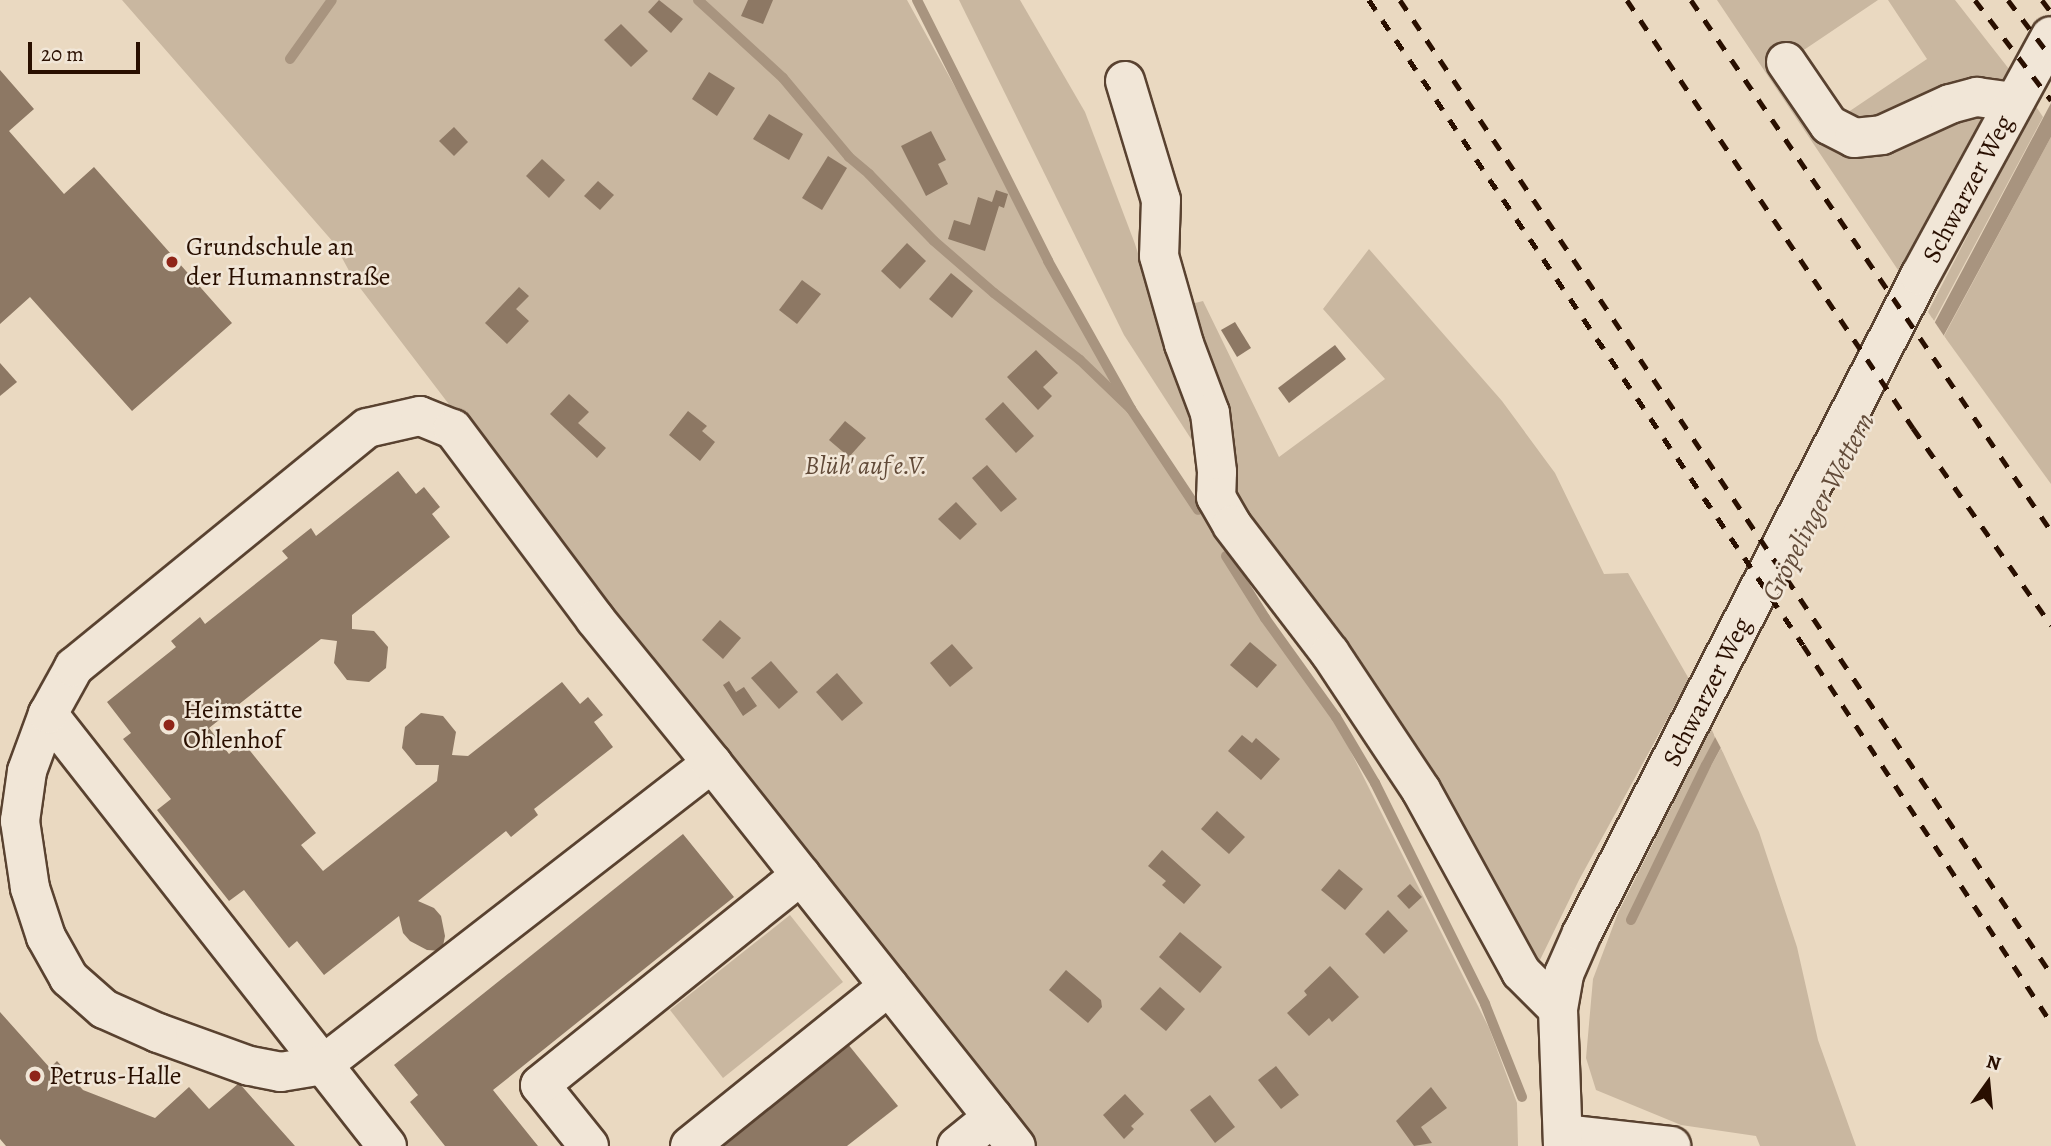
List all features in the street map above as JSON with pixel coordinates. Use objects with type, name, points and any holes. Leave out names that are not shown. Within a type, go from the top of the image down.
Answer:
[{"type":"street","name":"Schwarzer Weg","points":[[1564,1140],[1558,1009],[1564,974],[1582,933],[1920,276],[2051,36]]},
{"type":"street","points":[[1786,62],[1829,125],[1854,138],[1882,135],[1950,104],[1977,97],[2014,102]]},
{"type":"street","points":[[1125,81],[1161,200],[1159,256],[1184,344],[1210,413],[1217,472],[1216,497],[1232,525],[1330,653],[1421,790],[1521,972],[1558,1009]]},
{"type":"street","points":[[712,763],[323,1065],[281,1072],[218,1056],[104,1009],[69,978],[46,937],[30,888],[20,821],[27,771],[48,714],[74,667],[367,428],[420,416],[453,429],[595,619],[712,763],[1004,1131],[957,1146]]},
{"type":"street","points":[[48,714],[215,923],[387,1146]]},
{"type":"street","points":[[589,1146],[540,1086],[801,875]]},
{"type":"street","points":[[690,1146],[889,986]]},
{"type":"street","points":[[1564,1140],[1671,1146]]},
{"type":"green space","name":"Blüh' auf e.V.","points":[[122,0],[907,0],[1133,409],[1333,716],[1489,1028],[1517,1103],[1518,1146],[1032,1146],[542,526],[354,280],[334,243]]},
{"type":"green space","points":[[959,0],[1020,0],[1085,112],[1135,244],[1204,459],[1124,335]]},
{"type":"green space","points":[[1717,0],[1878,0],[1786,62],[1829,125],[1927,59],[1888,0],[1955,0],[2009,69],[1900,273]]},
{"type":"green space","points":[[2035,105],[2043,117],[1934,321],[1928,312]]},
{"type":"green space","points":[[2051,137],[2051,484],[1944,336]]},
{"type":"green space","points":[[1369,249],[1502,401],[1555,473],[1604,574],[1628,573],[1689,679],[1579,880],[1538,964],[1413,741],[1230,496],[1235,458],[1183,306],[1203,301],[1279,457],[1385,379],[1323,309]]},
{"type":"green space","points":[[1711,728],[1716,739],[1701,764],[1711,766],[1721,748],[1759,832],[1797,947],[1818,1040],[1856,1146],[1760,1146],[1756,1136],[1681,1125],[1596,1090],[1586,1058],[1593,979],[1618,913]]},
{"type":"green space","points":[[790,915],[843,982],[723,1078],[670,1010]]},
{"type":"shaded area","points":[[2051,103],[2051,137],[1711,766],[1700,776],[1701,764]]},
{"type":"pier","points":[[1932,318],[1946,339],[1723,752],[1714,735]]},
{"type":"building","points":[[659,0],[683,19],[671,33],[648,12]]},
{"type":"building","points":[[748,0],[773,0],[763,24],[741,16]]},
{"type":"building","points":[[621,24],[648,51],[631,67],[604,40]]},
{"type":"building","points":[[0,70],[34,109],[9,131],[64,194],[94,167],[232,323],[132,411],[30,297],[0,324]]},
{"type":"building","points":[[709,72],[735,88],[717,116],[692,99]]},
{"type":"building","points":[[769,114],[803,134],[789,160],[753,139]]},
{"type":"building","points":[[454,127],[468,142],[454,156],[439,141]]},
{"type":"building","points":[[931,131],[946,160],[938,164],[948,184],[926,196],[901,146]]},
{"type":"building","points":[[828,156],[847,168],[822,210],[802,198]]},
{"type":"building","points":[[542,159],[565,180],[549,198],[526,176]]},
{"type":"building","points":[[598,181],[614,195],[600,210],[584,196]]},
{"type":"building","points":[[996,190],[1008,194],[1004,208],[999,206],[985,251],[948,239],[954,220],[970,225],[978,197],[992,202]]},
{"type":"building","points":[[907,243],[926,261],[900,289],[881,271]]},
{"type":"building","points":[[951,273],[973,291],[952,318],[929,299]]},
{"type":"building","points":[[802,280],[821,294],[797,324],[779,310]]},
{"type":"building","points":[[519,287],[529,296],[516,309],[529,321],[507,344],[485,323]]},
{"type":"building","points":[[1235,322],[1251,348],[1237,357],[1221,330]]},
{"type":"building","points":[[1335,345],[1346,359],[1289,403],[1278,388]]},
{"type":"building","points":[[1036,350],[1058,373],[1043,387],[1052,396],[1038,410],[1007,377]]},
{"type":"building","points":[[0,363],[17,382],[0,396]]},
{"type":"building","points":[[569,394],[589,412],[578,423],[606,448],[597,458],[550,414]]},
{"type":"building","points":[[1003,402],[1034,436],[1016,453],[985,419]]},
{"type":"building","points":[[688,411],[707,426],[702,431],[715,442],[700,461],[669,435]]},
{"type":"building","points":[[845,421],[866,438],[849,457],[829,440]]},
{"type":"building","points":[[987,465],[1017,499],[1001,512],[972,478]]},
{"type":"building","name":"Heimstätte Ohlenhof","points":[[398,471],[416,494],[424,487],[440,507],[432,514],[450,537],[352,615],[352,629],[374,631],[388,647],[386,668],[369,682],[347,680],[334,663],[337,641],[321,639],[209,728],[229,754],[243,742],[316,833],[301,845],[323,871],[437,781],[439,765],[416,765],[402,748],[405,727],[421,713],[443,716],[456,732],[452,755],[468,756],[562,682],[580,704],[588,697],[603,715],[594,722],[613,747],[534,809],[538,815],[511,837],[506,831],[418,901],[434,908],[441,916],[445,936],[442,951],[427,950],[410,941],[403,933],[399,916],[324,975],[297,941],[289,948],[244,890],[229,901],[157,810],[171,799],[123,739],[131,733],[107,702],[176,647],[171,641],[200,617],[205,624],[288,558],[282,551],[311,528],[316,536]]},
{"type":"building","points":[[956,502],[977,524],[960,540],[938,519]]},
{"type":"building","points":[[720,620],[741,638],[723,659],[702,640]]},
{"type":"building","points":[[1250,642],[1277,665],[1257,688],[1230,665]]},
{"type":"building","points":[[952,644],[973,668],[950,687],[930,663]]},
{"type":"building","points":[[771,661],[798,692],[779,709],[751,678]]},
{"type":"building","points":[[837,673],[863,703],[842,721],[816,692]]},
{"type":"building","points":[[729,681],[736,692],[744,687],[757,706],[743,716],[723,685]]},
{"type":"building","points":[[1242,735],[1252,743],[1256,738],[1280,759],[1261,780],[1228,751]]},
{"type":"building","points":[[1217,811],[1245,837],[1229,854],[1201,829]]},
{"type":"building","points":[[683,834],[734,897],[493,1090],[538,1146],[445,1146],[410,1102],[418,1095],[394,1065]]},
{"type":"building","points":[[1162,850],[1201,885],[1184,904],[1162,885],[1166,881],[1148,866]]},
{"type":"building","points":[[1339,869],[1363,889],[1345,910],[1321,890]]},
{"type":"building","points":[[1410,884],[1422,897],[1409,909],[1397,896]]},
{"type":"building","points":[[1388,910],[1408,931],[1384,954],[1365,934]]},
{"type":"building","points":[[1180,932],[1222,967],[1200,993],[1159,957]]},
{"type":"building","points":[[1330,966],[1359,997],[1332,1022],[1329,1018],[1309,1036],[1287,1013],[1307,995],[1304,991]]},
{"type":"building","points":[[1066,970],[1101,1000],[1102,1007],[1088,1023],[1049,990]]},
{"type":"building","points":[[1160,987],[1185,1009],[1166,1031],[1140,1009]]},
{"type":"building","name":"Petrus-Halle","points":[[0,1012],[50,1068],[57,1061],[83,1090],[155,1118],[189,1087],[209,1109],[239,1083],[295,1146],[6,1146],[0,1139]]},
{"type":"building","points":[[847,1043],[898,1106],[847,1146],[718,1146]]},
{"type":"building","points":[[1276,1066],[1299,1095],[1281,1109],[1258,1080]]},
{"type":"building","points":[[1431,1087],[1447,1108],[1421,1127],[1432,1143],[1414,1146],[1396,1121]]},
{"type":"building","points":[[1125,1094],[1144,1114],[1131,1126],[1134,1129],[1124,1139],[1103,1115]]},
{"type":"building","points":[[1210,1095],[1235,1127],[1215,1143],[1190,1110]]},
{"type":"waterway","points":[[290,59],[332,0]]},
{"type":"waterway","points":[[698,0],[783,78],[849,157],[934,241],[994,293],[1080,360],[1131,409]]},
{"type":"waterway","points":[[917,0],[1048,261],[1131,409],[1198,510]]},
{"type":"waterway","points":[[1226,556],[1265,618],[1336,717],[1375,783],[1485,1004],[1522,1097]]},
{"type":"waterway","name":"Gröpelinger Wettern","points":[[1631,920],[1706,765]]},
{"type":"railway","points":[[1369,0],[1803,645],[2051,1023]]},
{"type":"railway","points":[[1400,0],[2051,974]]},
{"type":"railway","points":[[1627,0],[1913,428],[2051,625]]},
{"type":"railway","points":[[1691,0],[2051,531]]},
{"type":"railway","points":[[1975,0],[2051,100]]},
{"type":"railway","points":[[2008,0],[2051,57]]},
{"type":"railway","points":[[2042,0],[2051,12]]},
{"type":"place","name":"Grundschule an der Humannstraße","points":[[172,262]]},
{"type":"place","name":"Heimstätte Ohlenhof","points":[[169,725]]},
{"type":"place","name":"Petrus-Halle","points":[[35,1076]]}]
